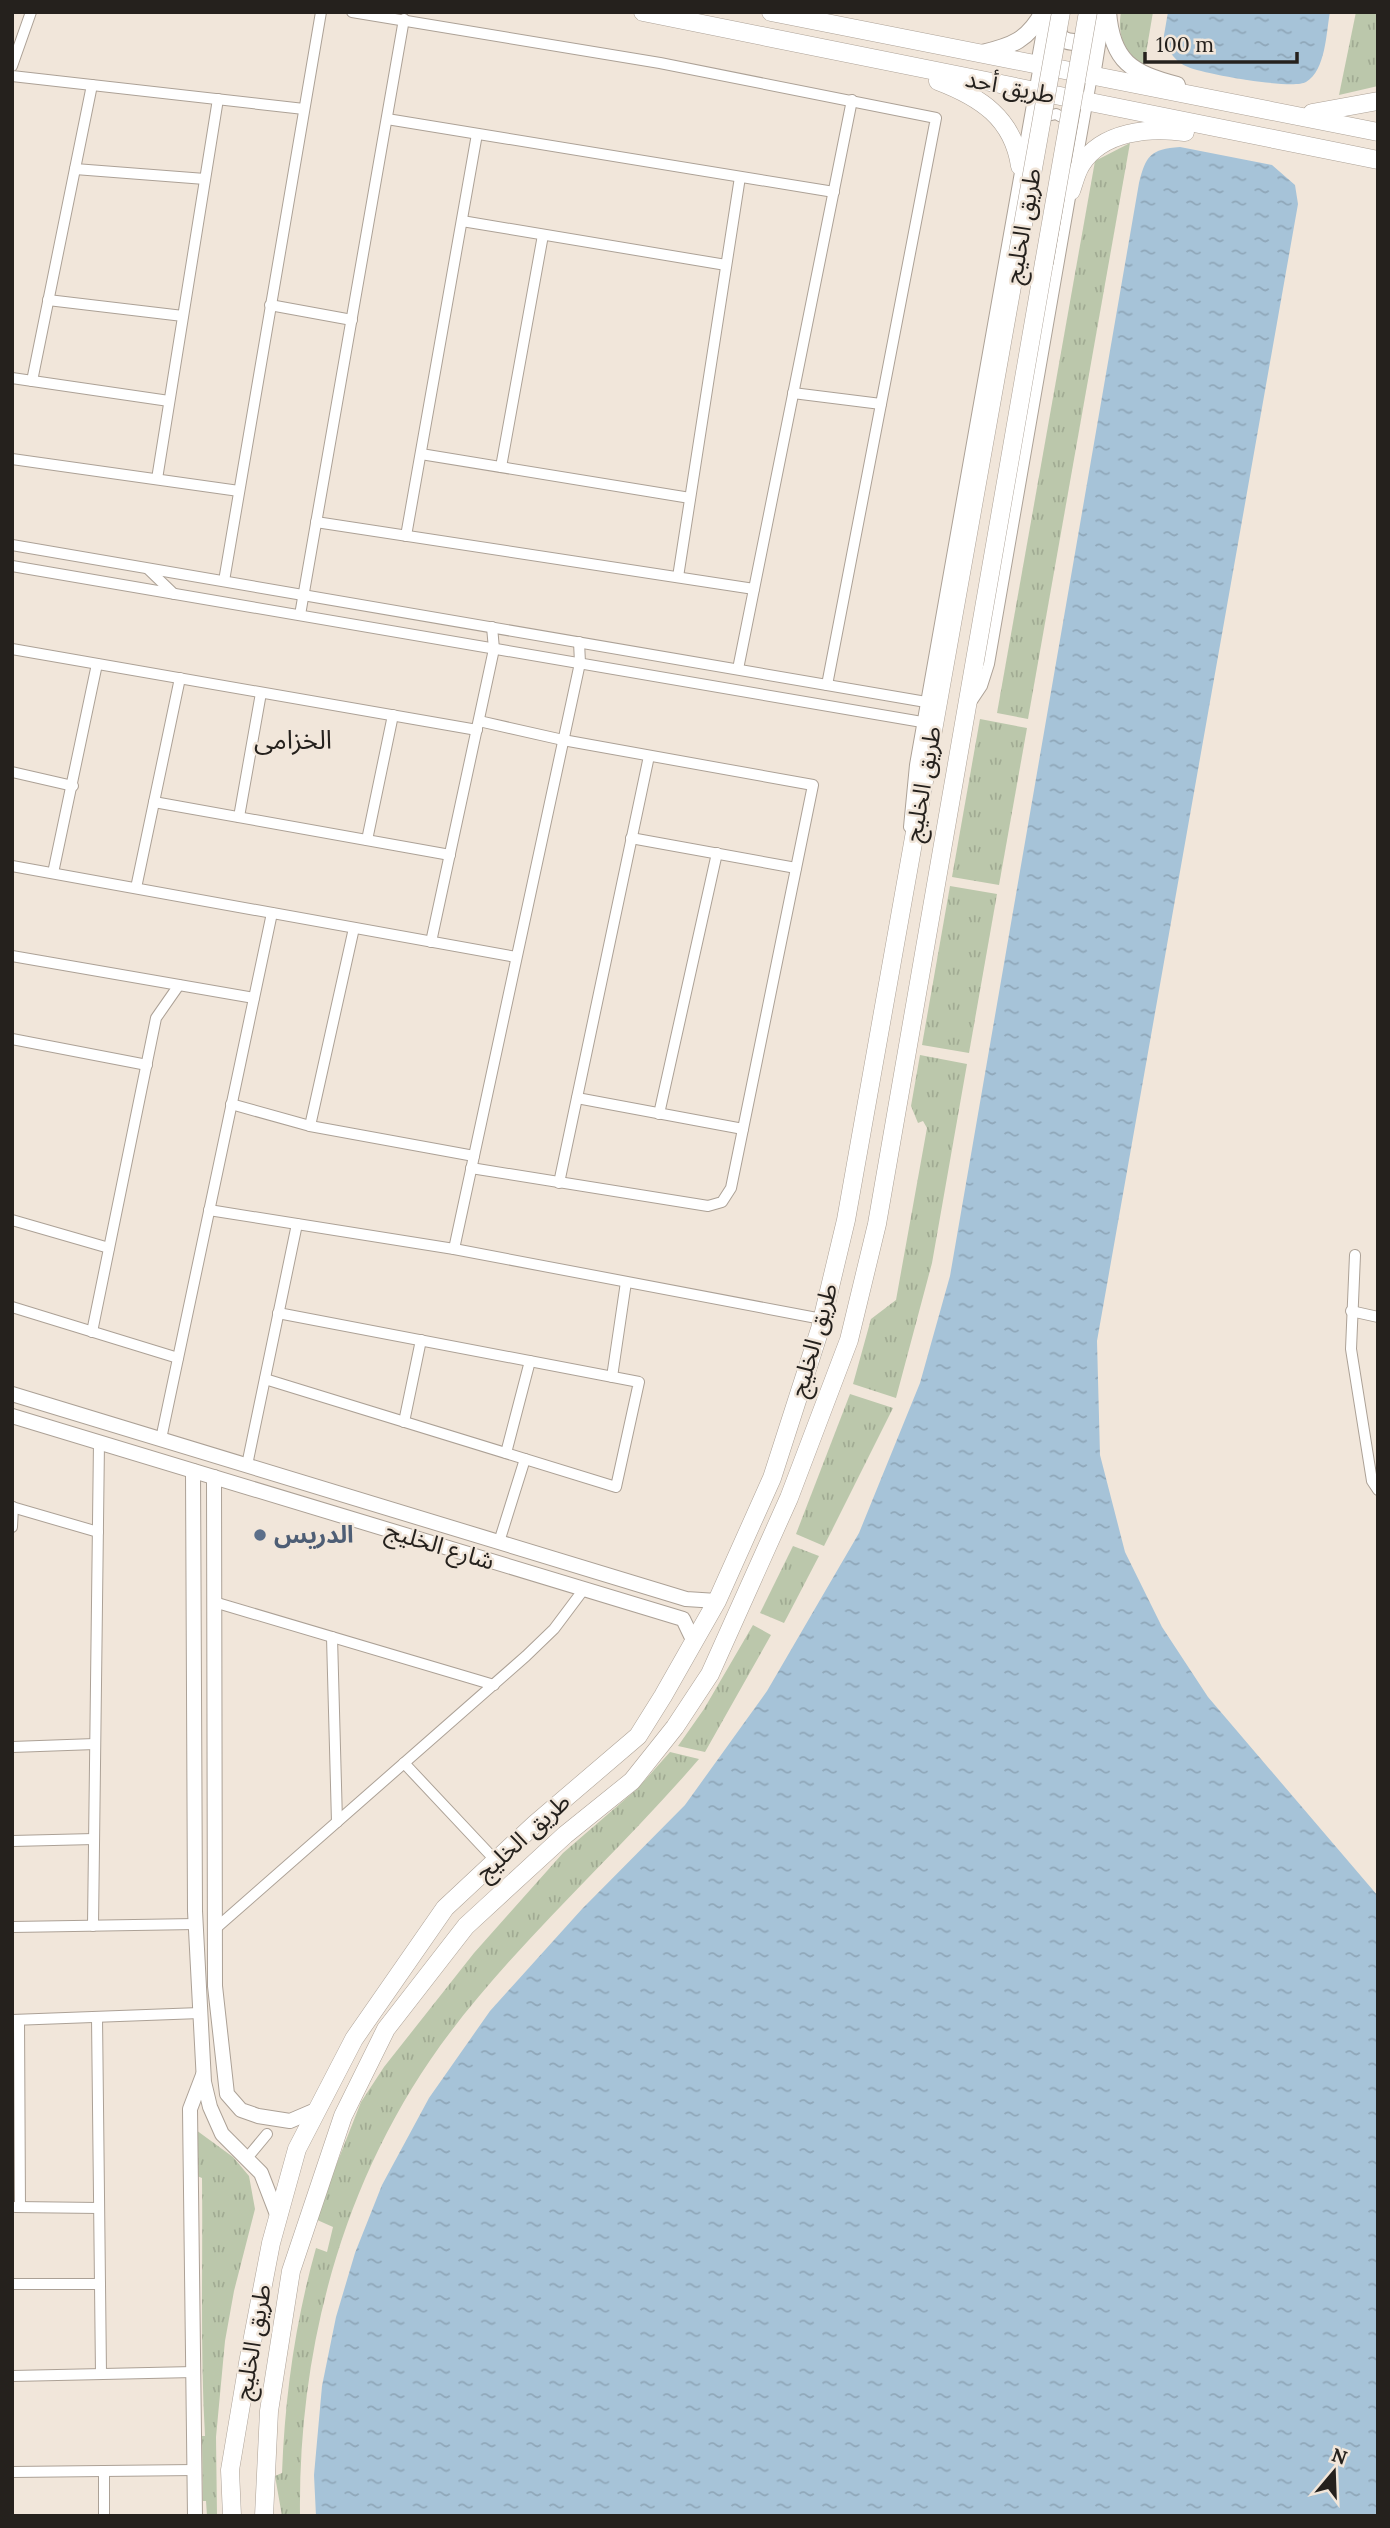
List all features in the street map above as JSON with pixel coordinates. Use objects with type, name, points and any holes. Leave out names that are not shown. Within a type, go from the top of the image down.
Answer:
[{"type":"main road","name":"طريق أحد","points":[[643,12],[1378,160]]},
{"type":"main road","name":"طريق أحد","points":[[771,12],[1378,132]]},
{"type":"main road","points":[[979,53],[1014,45],[1033,31],[1043,12]]},
{"type":"main road","points":[[1051,12],[1054,28],[1062,39],[1070,43],[1091,37],[1100,13]]},
{"type":"main road","points":[[1039,65],[1051,12]]},
{"type":"main road","name":"طريق الخليج","points":[[232,2516],[230,2470],[278,2217],[297,2150],[354,2039],[445,1908],[638,1736],[717,1601],[772,1478],[822,1319],[846,1220],[1061,12]]},
{"type":"main road","points":[[1092,75],[1100,13]]},
{"type":"main road","points":[[1100,13],[1121,59],[1138,72],[1178,85],[1194,96]]},
{"type":"main road","name":"طريق الخليج","points":[[264,2516],[269,2411],[291,2271],[343,2116],[386,2029],[466,1926],[565,1835],[632,1781],[675,1727],[710,1674],[794,1486],[849,1340],[877,1224],[1044,263],[1100,13]]},
{"type":"main road","points":[[917,68],[936,80],[970,93],[989,106],[1006,125],[1022,158]]},
{"type":"main road","points":[[1288,114],[1333,111],[1378,102]]},
{"type":"main road","points":[[1071,191],[1081,165],[1108,141],[1130,133],[1166,129],[1191,132],[1215,128]]},
{"type":"street","points":[[12,66],[31,12]]},
{"type":"street","points":[[224,581],[321,12]]},
{"type":"street","points":[[352,12],[660,63],[936,118],[827,685]]},
{"type":"street","points":[[300,615],[404,19]]},
{"type":"street","points":[[910,858],[909,808],[922,722],[1039,65]]},
{"type":"street","points":[[967,709],[982,686],[989,664],[1092,75]]},
{"type":"street","points":[[12,76],[304,109]]},
{"type":"street","points":[[32,381],[92,85]]},
{"type":"street","points":[[156,479],[218,99]]},
{"type":"street","points":[[738,669],[852,100]]},
{"type":"street","points":[[1022,158],[1039,118],[1056,114],[1075,124],[1076,166]]},
{"type":"street","points":[[387,119],[834,191]]},
{"type":"street","points":[[406,536],[477,134]]},
{"type":"street","points":[[75,169],[205,179]]},
{"type":"street","points":[[678,577],[740,177]]},
{"type":"street","points":[[461,221],[726,265]]},
{"type":"street","points":[[500,467],[543,235]]},
{"type":"street","points":[[48,300],[183,316]]},
{"type":"street","points":[[270,305],[352,320]]},
{"type":"street","points":[[12,378],[169,401]]},
{"type":"street","points":[[793,393],[881,404]]},
{"type":"street","points":[[421,454],[690,498]]},
{"type":"street","points":[[12,459],[239,491]]},
{"type":"street","points":[[316,522],[754,589]]},
{"type":"street","points":[[12,545],[926,702]]},
{"type":"street","points":[[12,566],[922,722]]},
{"type":"street","points":[[148,568],[174,594]]},
{"type":"street","points":[[431,942],[494,649],[492,627]]},
{"type":"street","points":[[454,1249],[580,663],[579,642]]},
{"type":"street","points":[[12,649],[393,715],[478,725],[813,785],[731,1188],[722,1202],[708,1206],[471,1168]]},
{"type":"street","points":[[53,873],[97,664]]},
{"type":"street","points":[[136,888],[180,678]]},
{"type":"street","points":[[239,817],[261,692]]},
{"type":"street","points":[[368,840],[393,715]]},
{"type":"street","points":[[559,1182],[649,756]]},
{"type":"street","points":[[12,772],[73,786]]},
{"type":"street","points":[[154,802],[450,855]]},
{"type":"street","points":[[631,838],[796,868]]},
{"type":"street","points":[[659,1114],[717,853]]},
{"type":"street","points":[[12,866],[516,957]]},
{"type":"street","points":[[161,1439],[272,913]]},
{"type":"street","points":[[310,1126],[354,928]]},
{"type":"street","points":[[12,956],[254,998]]},
{"type":"street","points":[[92,1332],[156,1018],[179,985]]},
{"type":"street","points":[[12,1039],[147,1065]]},
{"type":"street","points":[[577,1098],[743,1129]]},
{"type":"street","points":[[231,1104],[310,1126],[474,1156]]},
{"type":"street","points":[[209,1210],[454,1249],[822,1319]]},
{"type":"street","points":[[12,1220],[109,1248]]},
{"type":"street","points":[[247,1465],[297,1224]]},
{"type":"street","points":[[1354,1255],[1350,1349],[1372,1481],[1378,1490]]},
{"type":"street","points":[[612,1377],[626,1282]]},
{"type":"street","points":[[12,1307],[178,1358]]},
{"type":"street","points":[[1351,1311],[1378,1317]]},
{"type":"street","points":[[265,1379],[617,1487],[639,1382],[278,1312]]},
{"type":"street","points":[[404,1422],[421,1340]]},
{"type":"street","points":[[506,1453],[530,1361]]},
{"type":"street","points":[[12,1394],[686,1600],[717,1601]]},
{"type":"street","name":"شارع الخليج","points":[[12,1416],[683,1619],[694,1643]]},
{"type":"street","points":[[93,1926],[99,1442]]},
{"type":"street","points":[[499,1542],[524,1459]]},
{"type":"street","points":[[193,1471],[196,1924],[203,2073],[210,2108],[222,2134],[261,2173],[278,2217]]},
{"type":"street","points":[[214,1477],[215,1986],[227,2094],[241,2109],[258,2116],[290,2120],[318,2109]]},
{"type":"street","points":[[12,1528],[13,1507],[98,1532]]},
{"type":"street","points":[[215,1929],[494,1685],[554,1629],[584,1590]]},
{"type":"street","points":[[214,1602],[494,1685]]},
{"type":"street","points":[[332,1637],[337,1822]]},
{"type":"street","points":[[12,1747],[95,1744]]},
{"type":"street","points":[[404,1763],[496,1861]]},
{"type":"street","points":[[12,1841],[94,1839]]},
{"type":"street","points":[[12,1927],[196,1924]]},
{"type":"street","points":[[99,2208],[16,2207],[15,2020],[200,2013]]},
{"type":"street","points":[[97,2017],[102,2374]]},
{"type":"street","points":[[195,2516],[190,2109],[203,2073]]},
{"type":"street","points":[[247,2158],[267,2134]]},
{"type":"street","points":[[12,2284],[100,2284]]},
{"type":"street","points":[[12,2376],[194,2372]]},
{"type":"street","points":[[12,2472],[195,2470]]},
{"type":"street","points":[[104,2471],[104,2516]]},
{"type":"green space","points":[[1121,12],[1153,12],[1144,65],[1131,55],[1124,43],[1120,28]]},
{"type":"green space","points":[[1356,12],[1378,12],[1378,86],[1339,95]]},
{"type":"green space","points":[[1130,143],[1028,719],[997,713],[1095,161]]},
{"type":"green space","points":[[980,719],[1027,728],[999,885],[952,877]]},
{"type":"green space","points":[[950,886],[997,894],[969,1053],[922,1045]]},
{"type":"green space","points":[[920,1055],[967,1064],[932,1263],[896,1398],[853,1384],[871,1319],[896,1300],[927,1128],[923,1121],[918,1123],[911,1106]]},
{"type":"green space","points":[[850,1394],[893,1408],[824,1546],[796,1534]]},
{"type":"green space","points":[[793,1546],[819,1556],[784,1623],[760,1613]]},
{"type":"green space","points":[[753,1625],[771,1635],[705,1752],[678,1746],[704,1709]]},
{"type":"green space","points":[[670,1752],[699,1759],[500,1971],[469,2008],[440,2046],[406,2099],[376,2154],[352,2211],[332,2270],[318,2330],[307,2391],[301,2453],[300,2516],[282,2516],[275,2476],[282,2473],[297,2332],[316,2248],[327,2252],[333,2227],[315,2219],[361,2102],[384,2067],[474,1953],[563,1853],[637,1789]]},
{"type":"green space","points":[[196,2130],[233,2157],[249,2176],[255,2209],[234,2291],[225,2341],[216,2437],[217,2516],[207,2516],[206,2501],[203,2501],[202,2436],[205,2436],[202,2178],[197,2176]]},
{"type":"water","points":[[1168,12],[1330,12],[1318,69],[1306,82],[1284,84],[1229,77],[1183,65],[1163,41]]},
{"type":"water","points":[[1180,147],[1272,165],[1295,185],[1298,204],[1097,1341],[1100,1455],[1125,1552],[1162,1627],[1208,1697],[1378,1896],[1378,2516],[316,2516],[314,2475],[322,2386],[336,2317],[355,2253],[382,2185],[429,2098],[490,2011],[582,1909],[685,1805],[767,1691],[859,1533],[920,1383],[950,1276],[1139,183],[1144,166],[1151,156],[1162,150]]},
{"type":"place","name":"الدريس","points":[[260,1535]]},
{"type":"district","name":"الخزامى","points":[[293,740]]}]
